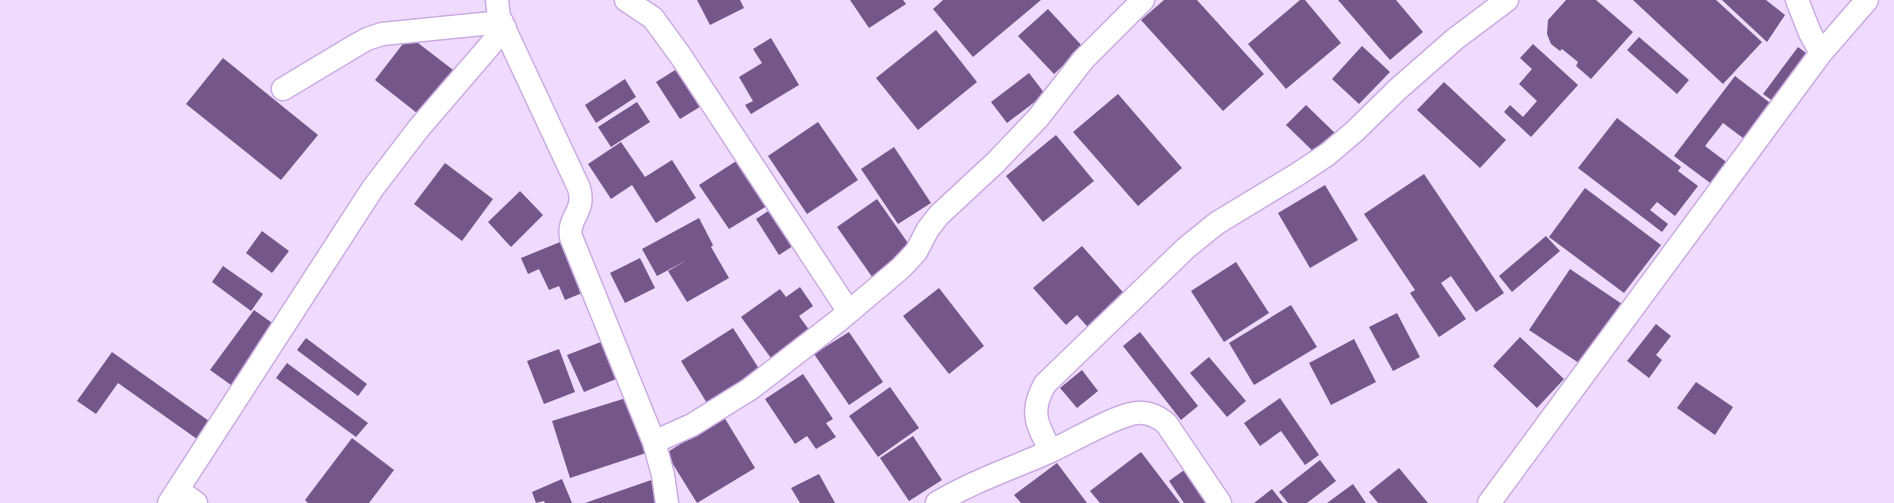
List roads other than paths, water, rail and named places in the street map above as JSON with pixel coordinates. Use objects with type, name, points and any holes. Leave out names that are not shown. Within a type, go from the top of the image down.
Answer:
[{"type":"street","points":[[496,0],[504,25],[579,188],[582,197],[581,206],[571,225],[571,237],[654,442],[663,475],[667,503]]},
{"type":"street","points":[[626,0],[653,18],[670,41],[849,312]]},
{"type":"street","points":[[654,442],[698,421],[750,389],[849,312],[910,259],[939,215],[1010,148],[1038,118],[1083,60],[1143,0]]},
{"type":"street","points":[[1051,451],[1038,427],[1035,416],[1036,403],[1045,384],[1186,248],[1217,223],[1328,154],[1455,39],[1507,0]]},
{"type":"street","points":[[1798,0],[1810,33],[1822,53]]},
{"type":"street","points":[[1489,503],[1822,53],[1867,0]]},
{"type":"street","points":[[283,90],[352,47],[382,34],[504,25]]},
{"type":"street","points":[[181,499],[373,188],[419,128],[504,25]]},
{"type":"street","points":[[937,503],[956,491],[1051,451],[1132,413],[1155,414],[1166,423],[1220,503]]}]
